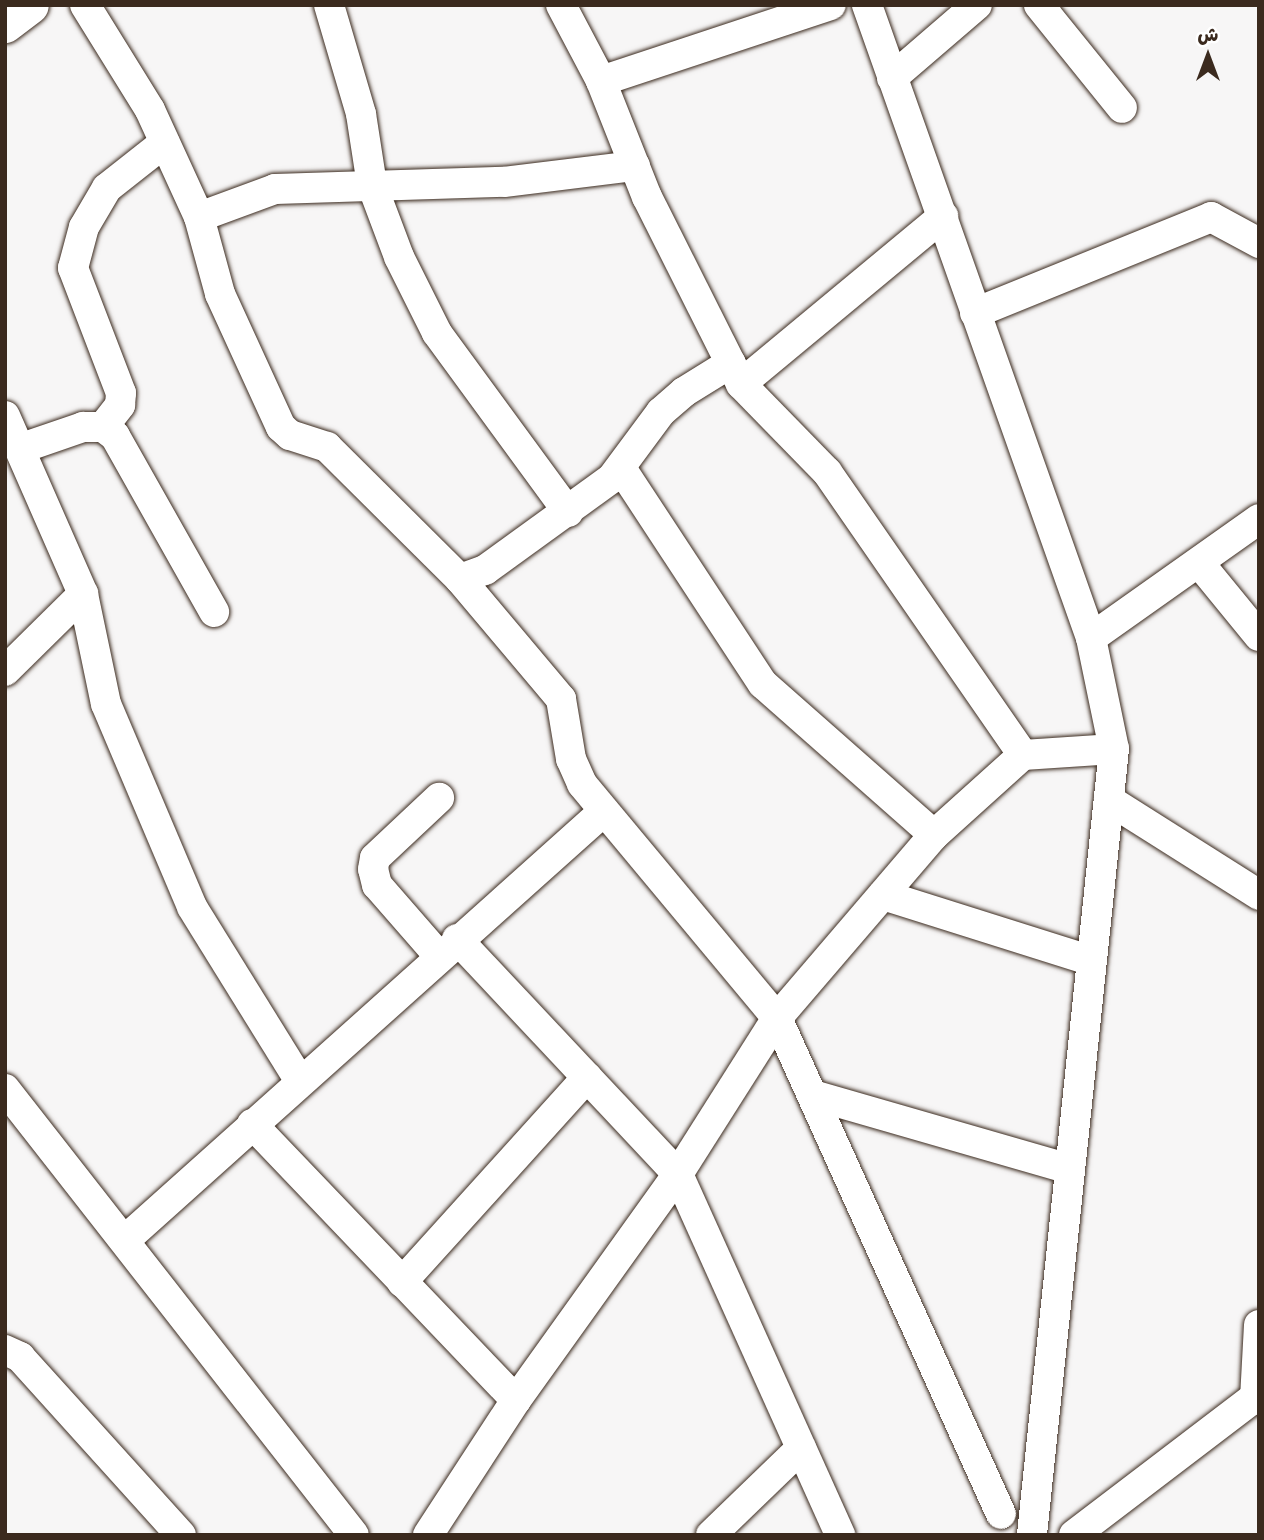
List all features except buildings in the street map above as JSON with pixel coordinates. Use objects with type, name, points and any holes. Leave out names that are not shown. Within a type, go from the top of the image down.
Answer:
[{"type":"main road","points":[[5,24],[30,5]]},
{"type":"street","points":[[85,5],[133,80],[199,217],[220,294],[281,427],[290,435],[327,447],[460,579],[561,699],[571,759],[582,784],[777,1018],[1001,1514]]},
{"type":"street","points":[[330,5],[360,114],[372,185],[399,257],[437,333],[568,512]]},
{"type":"street","points":[[561,5],[601,81],[635,166],[736,374],[827,472],[1023,755]]},
{"type":"street","points":[[601,81],[831,5]]},
{"type":"street","points":[[867,5],[1091,638],[1114,749],[1089,960],[1032,1535]]},
{"type":"street","points":[[892,78],[977,5]]},
{"type":"street","points":[[1040,5],[1122,108]]},
{"type":"street","points":[[103,427],[120,405],[121,393],[74,268],[84,228],[107,188],[164,143]]},
{"type":"street","points":[[199,217],[275,189],[570,177],[635,166]]},
{"type":"street","points":[[460,579],[485,569],[568,512],[621,468],[661,412],[684,392],[736,374],[943,216]]},
{"type":"street","points":[[975,313],[1211,216],[1259,243]]},
{"type":"street","points":[[5,416],[22,448],[83,594],[106,704],[192,907],[300,1081]]},
{"type":"street","points":[[22,448],[83,427],[103,427],[115,436],[214,612]]},
{"type":"street","points":[[621,468],[763,684],[934,835]]},
{"type":"street","points":[[1091,638],[1200,564],[1259,519]]},
{"type":"street","points":[[1200,564],[1259,636]]},
{"type":"street","points":[[5,671],[83,594]]},
{"type":"street","points":[[428,1535],[516,1400],[678,1174],[777,1018],[934,835],[1023,755],[1114,749]]},
{"type":"street","points":[[439,798],[375,858],[373,869],[377,885],[587,1077],[678,1174],[840,1535]]},
{"type":"street","points":[[1109,800],[1259,895]]},
{"type":"street","points":[[125,1240],[604,811]]},
{"type":"street","points":[[883,895],[1089,960]]},
{"type":"street","points":[[402,1282],[587,1077]]},
{"type":"street","points":[[5,1089],[354,1535]]},
{"type":"street","points":[[813,1095],[1070,1169]]},
{"type":"street","points":[[253,1124],[516,1400]]},
{"type":"street","points":[[1074,1535],[1257,1397],[1259,1325]]},
{"type":"street","points":[[5,1350],[20,1357],[181,1535]]},
{"type":"street","points":[[710,1535],[801,1448]]}]
